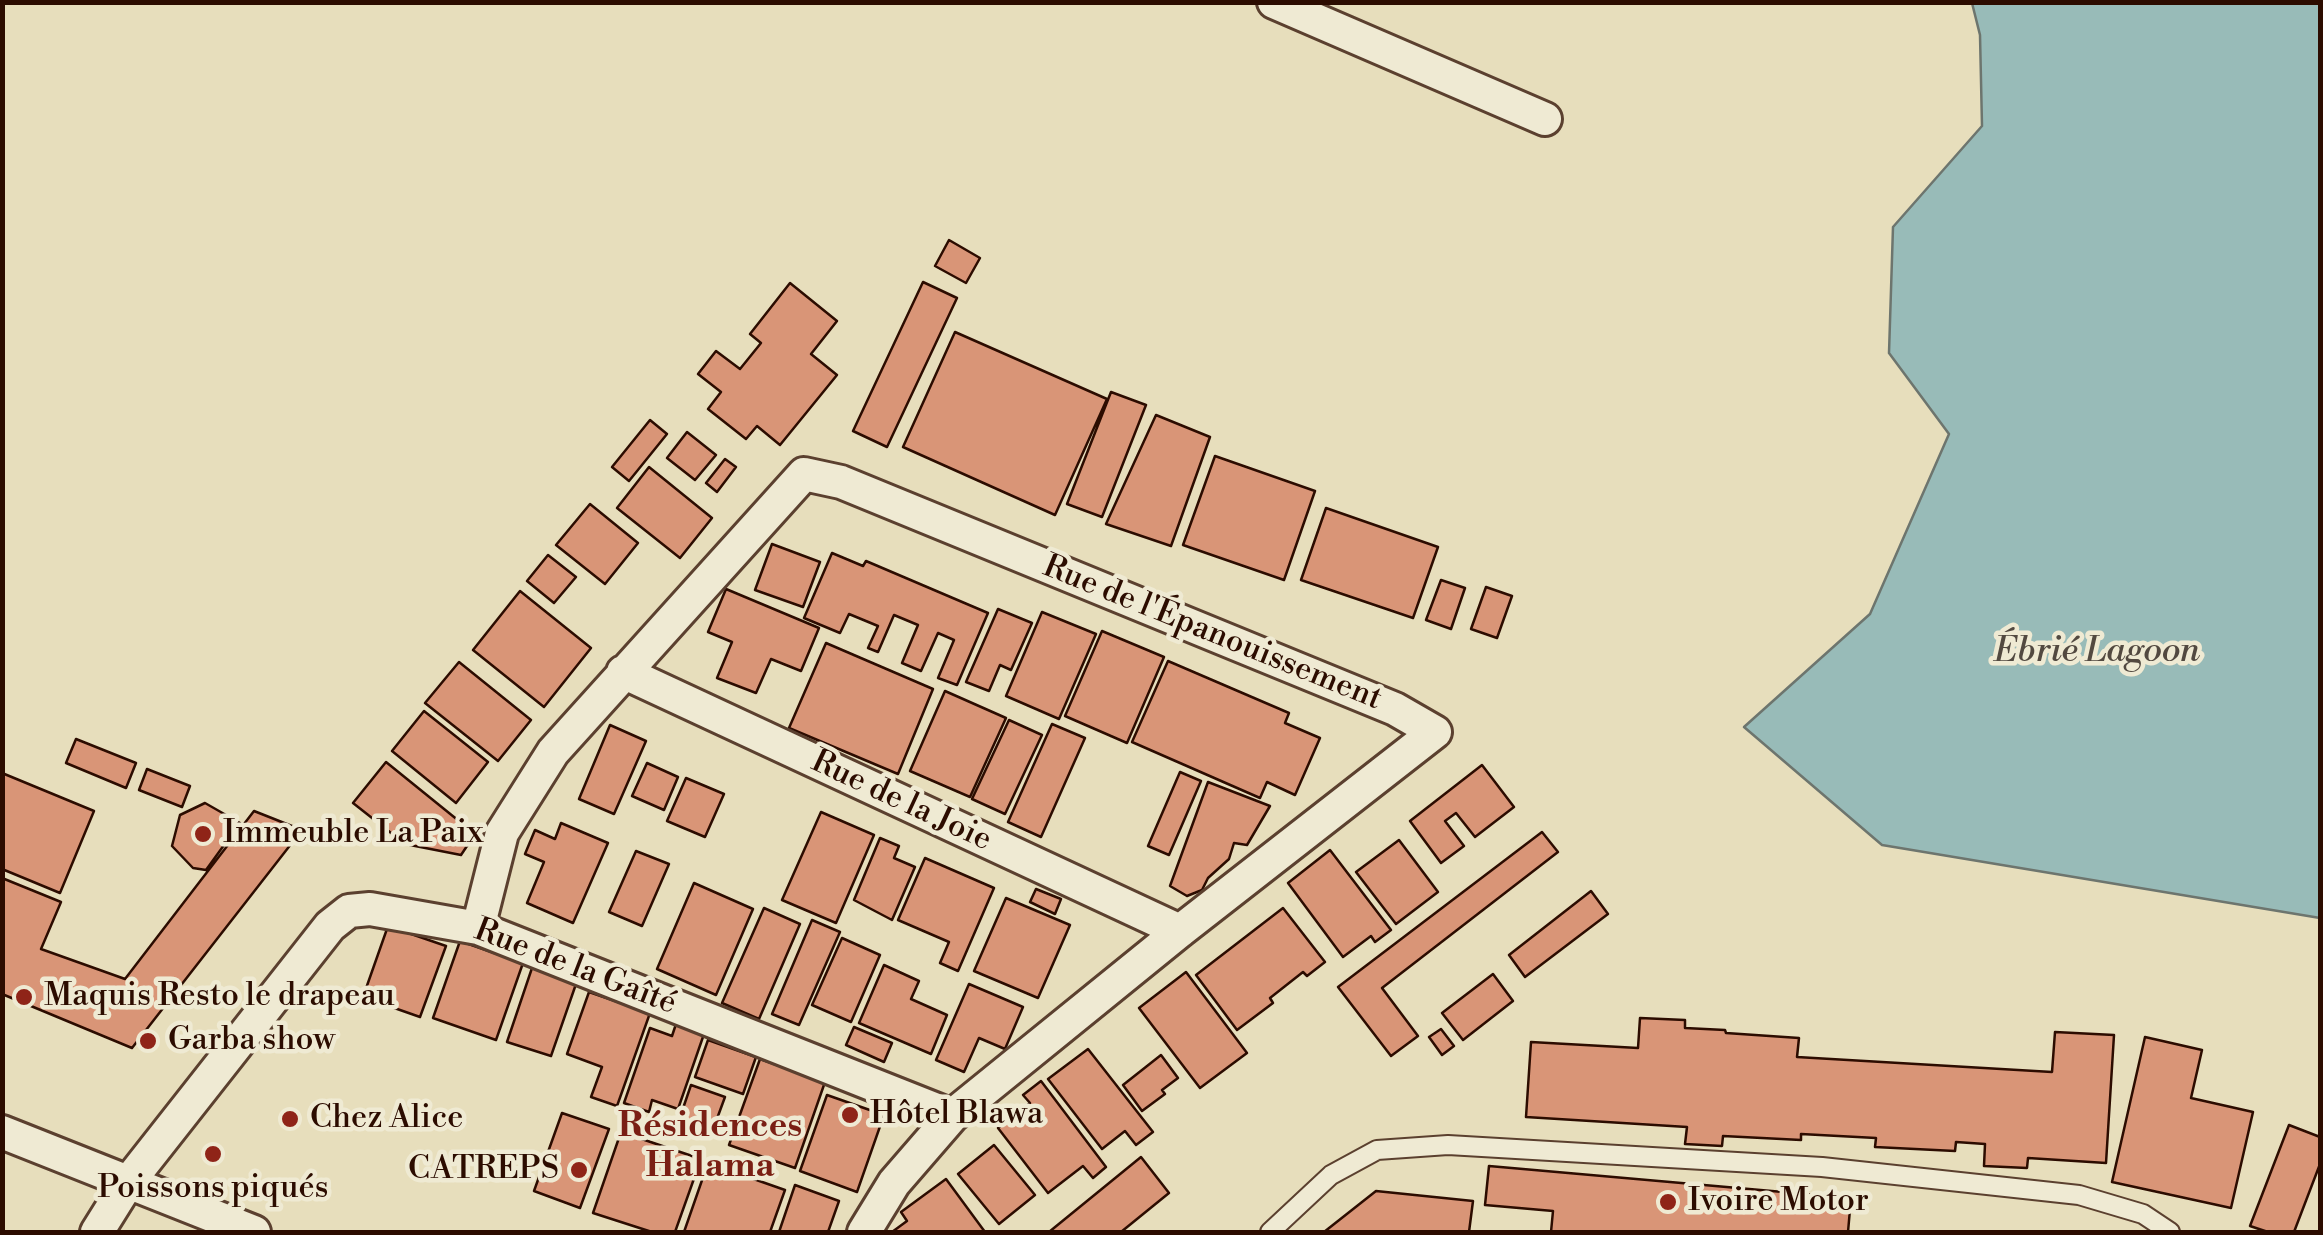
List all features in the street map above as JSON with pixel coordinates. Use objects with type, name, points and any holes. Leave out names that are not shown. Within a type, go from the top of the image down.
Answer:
[{"type":"street","points":[[1274,2],[1544,119]]},
{"type":"street","name":"Rue de l'Épanouissement","points":[[478,928],[502,833],[553,752],[804,474],[841,482],[1396,710],[1435,732],[952,1116],[894,1183],[864,1232]]},
{"type":"street","name":"Rue de la Joie","points":[[623,672],[1180,931]]},
{"type":"street","name":"Rue de la Gaîté","points":[[96,1232],[127,1184],[330,926],[348,911],[370,909],[478,928],[952,1116]]},
{"type":"street","points":[[2,1132],[254,1232]]},
{"type":"lane","points":[[1270,1232],[1331,1175],[1377,1150],[1448,1145],[1822,1167],[2078,1194],[2143,1214],[2170,1232]]},
{"type":"water","name":"Ébrié Lagoon","points":[[1972,3],[2320,3],[2320,918],[1882,845],[1744,727],[1870,614],[1949,434],[1889,353],[1893,227],[1982,126],[1980,35]]},
{"type":"building","points":[[949,240],[980,258],[966,283],[935,266]]},
{"type":"building","points":[[923,282],[957,298],[887,447],[853,431]]},
{"type":"building","points":[[790,283],[837,321],[811,354],[837,375],[780,445],[757,426],[746,439],[708,409],[721,392],[698,374],[716,351],[740,369],[761,343],[750,334]]},
{"type":"building","points":[[955,332],[1107,399],[1055,515],[903,447]]},
{"type":"building","points":[[1111,392],[1146,405],[1102,517],[1067,504]]},
{"type":"building","points":[[1156,415],[1210,437],[1171,546],[1106,524]]},
{"type":"building","points":[[650,420],[667,434],[629,481],[612,467]]},
{"type":"building","points":[[687,432],[716,455],[695,480],[667,458]]},
{"type":"building","points":[[1215,456],[1315,491],[1284,580],[1183,545]]},
{"type":"building","points":[[725,459],[736,467],[717,492],[706,483]]},
{"type":"building","points":[[649,467],[712,518],[680,558],[617,508]]},
{"type":"building","points":[[590,504],[638,543],[605,584],[556,545]]},
{"type":"building","points":[[1326,508],[1438,547],[1413,618],[1301,580]]},
{"type":"building","points":[[772,544],[820,562],[803,607],[755,590]]},
{"type":"building","points":[[832,553],[863,566],[866,561],[988,613],[957,685],[938,678],[954,640],[938,633],[921,671],[902,663],[918,625],[894,615],[878,652],[868,648],[878,626],[849,614],[840,633],[804,618]]},
{"type":"building","points":[[548,555],[576,577],[554,603],[527,581]]},
{"type":"building","points":[[1441,580],[1465,588],[1451,629],[1426,620]]},
{"type":"building","points":[[1486,587],[1512,596],[1497,638],[1471,629]]},
{"type":"building","points":[[726,589],[819,628],[801,671],[771,659],[756,693],[717,678],[732,642],[708,632]]},
{"type":"building","points":[[520,591],[591,648],[544,707],[473,650]]},
{"type":"building","points":[[998,609],[1032,623],[1011,670],[1000,665],[989,691],[966,682]]},
{"type":"building","points":[[1042,612],[1096,634],[1059,719],[1006,696]]},
{"type":"building","points":[[1102,631],[1164,657],[1127,743],[1065,716]]},
{"type":"building","points":[[826,643],[933,689],[898,774],[789,728]]},
{"type":"building","points":[[1168,661],[1289,713],[1285,723],[1320,738],[1295,795],[1267,782],[1260,798],[1132,742]]},
{"type":"building","points":[[459,662],[531,720],[498,761],[425,703]]},
{"type":"building","points":[[945,691],[1006,718],[970,797],[910,771]]},
{"type":"building","points":[[424,711],[488,762],[456,803],[392,751]]},
{"type":"building","points":[[1009,720],[1042,735],[1005,814],[972,799]]},
{"type":"building","points":[[1052,724],[1085,738],[1041,837],[1008,822]]},
{"type":"building","points":[[610,725],[646,741],[614,814],[579,799]]},
{"type":"building","points":[[76,739],[136,763],[126,788],[66,763]]},
{"type":"building","points":[[386,762],[475,834],[461,855],[405,844],[353,803]]},
{"type":"building","points":[[647,763],[678,777],[664,810],[632,796]]},
{"type":"building","points":[[1482,765],[1514,807],[1475,837],[1456,813],[1445,821],[1464,846],[1441,863],[1410,821]]},
{"type":"building","points":[[147,769],[190,786],[182,807],[139,790]]},
{"type":"building","points":[[1180,772],[1201,781],[1169,855],[1148,846]]},
{"type":"building","points":[[2,773],[94,811],[60,893],[2,869]]},
{"type":"building","points":[[686,778],[724,794],[705,837],[667,821]]},
{"type":"building","points":[[1208,782],[1270,806],[1247,845],[1234,843],[1229,859],[1208,878],[1202,890],[1187,896],[1170,886]]},
{"type":"building","name":"Immeuble La Paix","points":[[205,803],[240,823],[206,870],[193,868],[172,846],[180,815]]},
{"type":"building","points":[[254,811],[302,830],[132,1048],[2,994],[2,878],[61,902],[41,949],[125,979]]},
{"type":"building","points":[[821,812],[874,835],[836,923],[782,900]]},
{"type":"building","points":[[561,823],[608,843],[573,923],[527,903],[544,862],[525,854],[535,830],[555,839]]},
{"type":"building","points":[[1542,832],[1558,852],[1382,988],[1418,1036],[1391,1056],[1338,987]]},
{"type":"building","points":[[880,838],[899,846],[894,858],[915,867],[892,920],[854,900]]},
{"type":"building","points":[[1399,840],[1438,892],[1396,924],[1356,872]]},
{"type":"building","points":[[1330,850],[1391,930],[1375,942],[1371,936],[1343,957],[1288,883]]},
{"type":"building","points":[[636,851],[669,864],[642,926],[609,912]]},
{"type":"building","points":[[925,858],[994,888],[958,971],[940,963],[949,942],[898,920]]},
{"type":"building","points":[[694,883],[753,909],[716,995],[657,969]]},
{"type":"building","points":[[1036,889],[1061,899],[1055,914],[1030,902]]},
{"type":"building","points":[[1591,891],[1608,914],[1525,977],[1509,955]]},
{"type":"building","points":[[1006,898],[1070,925],[1038,998],[974,971]]},
{"type":"building","points":[[764,908],[800,924],[759,1019],[722,1003]]},
{"type":"building","points":[[1283,908],[1325,962],[1307,976],[1303,972],[1270,998],[1273,1003],[1237,1030],[1196,975]]},
{"type":"building","points":[[812,920],[840,932],[799,1025],[772,1014]]},
{"type":"building","points":[[388,926],[446,946],[420,1017],[363,997]]},
{"type":"building","points":[[842,938],[880,955],[851,1022],[812,1005]]},
{"type":"building","points":[[460,941],[523,963],[496,1040],[433,1018]]},
{"type":"building","points":[[884,965],[919,981],[911,999],[947,1015],[931,1054],[859,1023]]},
{"type":"building","points":[[532,968],[576,984],[551,1056],[507,1042]]},
{"type":"building","points":[[1186,972],[1247,1053],[1200,1088],[1139,1008]]},
{"type":"building","points":[[1493,974],[1513,1001],[1463,1040],[1442,1013]]},
{"type":"building","points":[[969,984],[1023,1007],[1005,1049],[979,1038],[964,1072],[936,1060]]},
{"type":"building","points":[[589,992],[650,1013],[617,1106],[591,1097],[602,1067],[567,1054]]},
{"type":"building","points":[[1640,1018],[1685,1020],[1685,1028],[1799,1038],[1797,1057],[2052,1072],[2055,1032],[2114,1035],[2106,1163],[2028,1158],[2027,1168],[1984,1166],[1985,1144],[1956,1142],[1955,1151],[1875,1147],[1876,1138],[1801,1134],[1801,1140],[1723,1136],[1722,1146],[1685,1144],[1687,1127],[1526,1117],[1531,1042],[1638,1048]]},
{"type":"building","points":[[676,1024],[704,1034],[678,1109],[652,1100],[649,1112],[624,1103],[650,1028],[672,1036]]},
{"type":"building","points":[[854,1027],[892,1043],[884,1062],[846,1045]]},
{"type":"building","points":[[1441,1029],[1454,1046],[1442,1055],[1429,1037]]},
{"type":"building","points":[[2145,1037],[2202,1050],[2191,1098],[2253,1112],[2231,1208],[2112,1182]]},
{"type":"building","points":[[708,1040],[756,1057],[743,1094],[695,1077]]},
{"type":"building","points":[[1088,1049],[1153,1132],[1136,1145],[1125,1131],[1102,1149],[1048,1079]]},
{"type":"building","points":[[1161,1055],[1178,1078],[1162,1090],[1165,1094],[1142,1111],[1123,1085]]},
{"type":"building","points":[[760,1059],[825,1082],[795,1168],[729,1145]]},
{"type":"building","points":[[1041,1081],[1106,1167],[1093,1178],[1083,1166],[1048,1193],[998,1128],[1030,1103],[1023,1095]]},
{"type":"building","points":[[691,1085],[725,1097],[711,1135],[678,1123]]},
{"type":"building","points":[[827,1095],[884,1115],[857,1192],[800,1171]]},
{"type":"building","points":[[562,1113],[609,1129],[580,1208],[534,1191]]},
{"type":"building","points":[[2289,1125],[2320,1137],[2320,1164],[2294,1232],[2268,1232],[2250,1226]]},
{"type":"building","points":[[621,1132],[701,1159],[675,1232],[652,1232],[593,1213]]},
{"type":"building","points":[[994,1145],[1035,1195],[999,1224],[958,1174]]},
{"type":"building","points":[[1141,1157],[1169,1193],[1121,1232],[1049,1232]]},
{"type":"building","points":[[708,1163],[785,1190],[770,1232],[684,1232]]},
{"type":"building","name":"Ivoire Motor","points":[[1489,1166],[1851,1198],[1848,1232],[1551,1232],[1553,1211],[1485,1205]]},
{"type":"building","points":[[946,1179],[985,1232],[892,1232],[907,1221],[901,1212]]},
{"type":"building","points":[[795,1185],[839,1201],[828,1232],[779,1232]]},
{"type":"building","points":[[1376,1191],[1473,1201],[1469,1232],[1324,1232]]},
{"type":"place","name":"Immeuble La Paix","points":[[203,834]]},
{"type":"place","name":"Maquis Resto le drapeau","points":[[24,997]]},
{"type":"place","name":"Garba show","points":[[148,1041]]},
{"type":"place","name":"Hôtel Blawa","points":[[850,1115]]},
{"type":"place","name":"Chez Alice","points":[[290,1119]]},
{"type":"place","name":"Poissons piqués","points":[[213,1154]]},
{"type":"place","name":"CATREPS","points":[[579,1170]]},
{"type":"place","name":"Ivoire Motor","points":[[1668,1202]]},
{"type":"district","name":"Résidences Halama","points":[[710,1148]]}]
